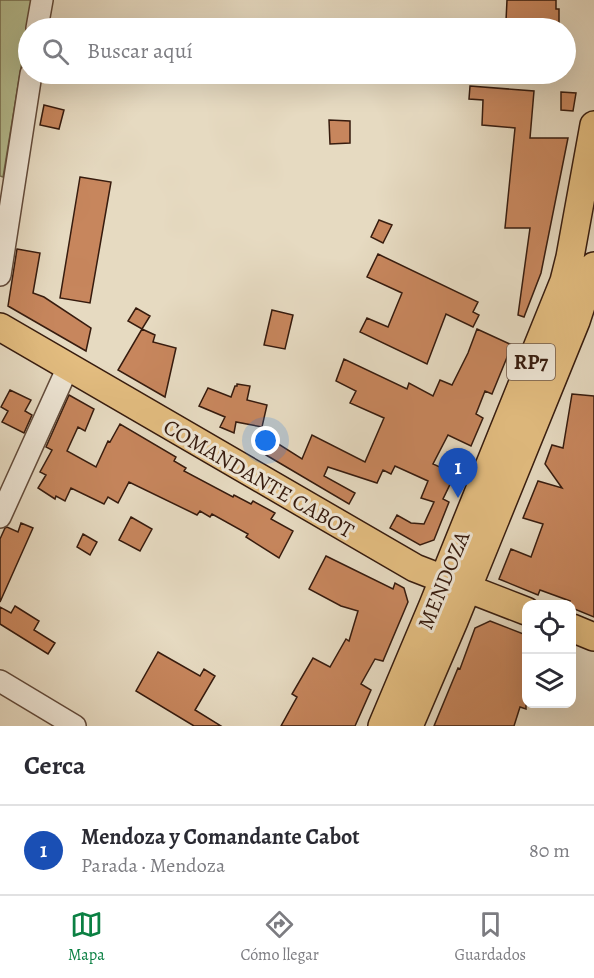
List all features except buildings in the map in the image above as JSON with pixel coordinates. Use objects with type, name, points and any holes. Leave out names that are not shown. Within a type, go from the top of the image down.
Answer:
[{"type":"main road","name":"MENDOZA","points":[[409,726],[456,584],[564,281],[593,133]]},
{"type":"main road","name":"MENDOZA","points":[[382,726],[456,584],[580,310],[594,266]]},
{"type":"main road","name":"COMANDANTE CABOT","points":[[0,327],[416,568],[522,609]]},
{"type":"main road","points":[[576,630],[594,637]]},
{"type":"street","points":[[39,18],[42,0]]},
{"type":"street","points":[[0,275],[29,84]]},
{"type":"street","points":[[0,517],[68,367]]},
{"type":"street","points":[[0,681],[75,726]]},
{"type":"green space","points":[[0,0],[32,0],[29,18],[18,18],[18,84],[3,177],[0,176]]},
{"type":"place","name":"Mendoza y Comandante Cabot","points":[[458,498]]}]
